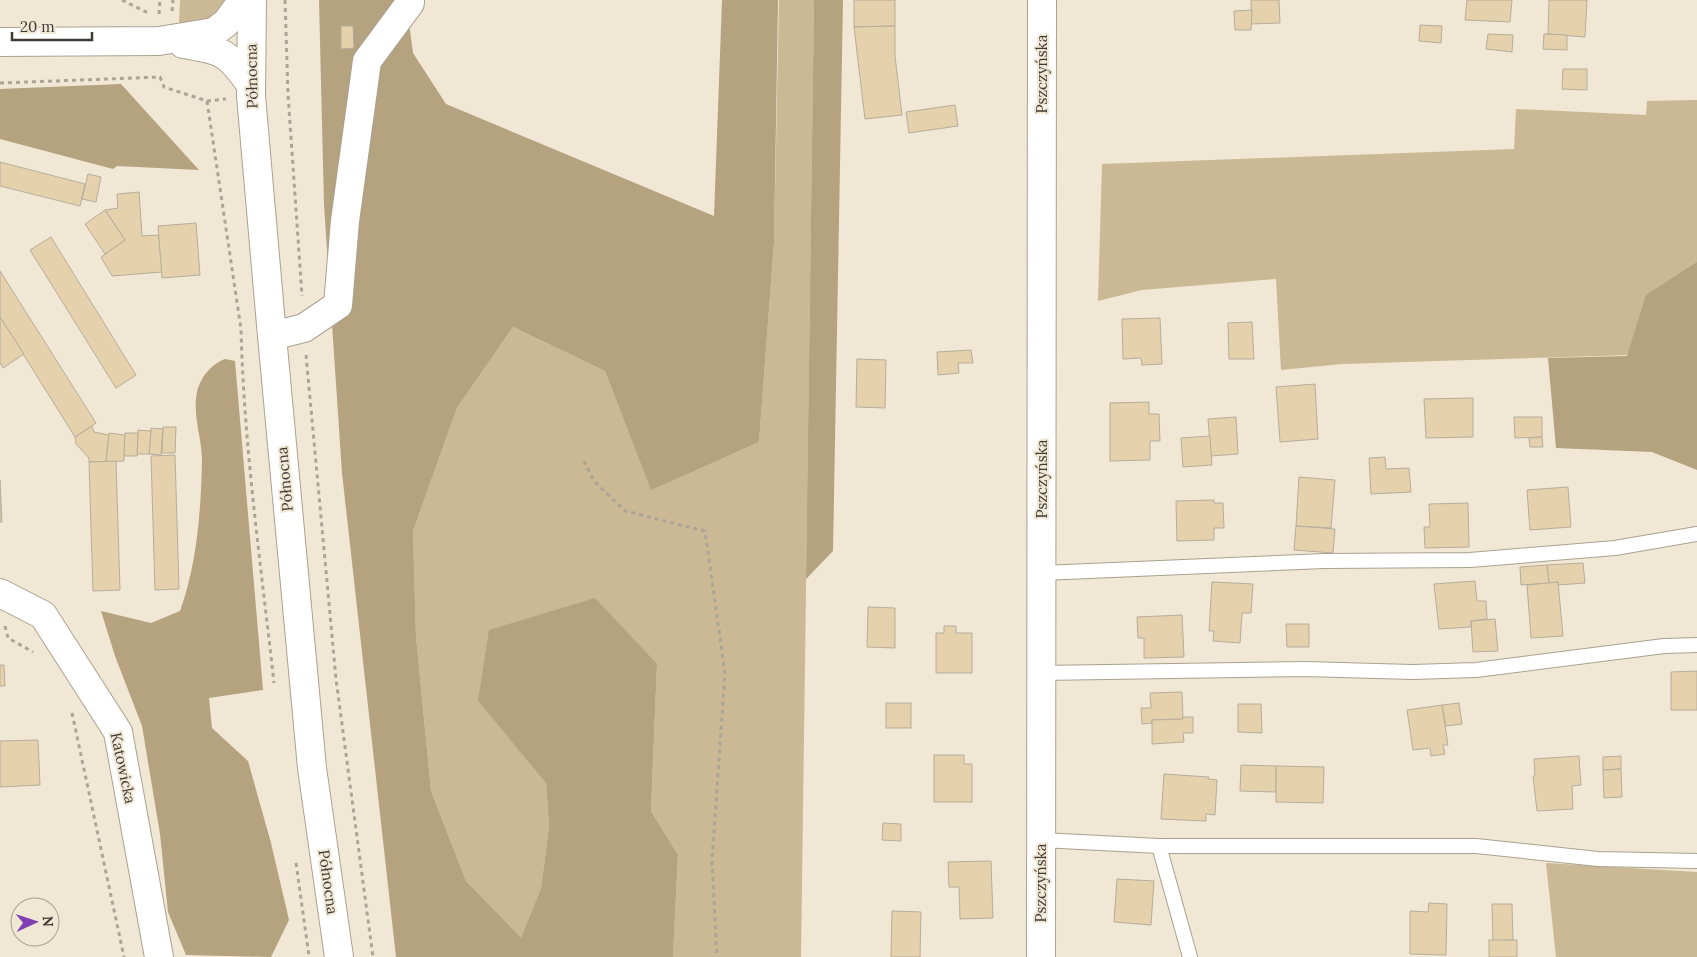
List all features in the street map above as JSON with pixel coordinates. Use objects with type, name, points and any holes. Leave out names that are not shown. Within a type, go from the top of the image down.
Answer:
[{"type":"street","points":[[159,41],[214,32],[226,23],[244,0]]},
{"type":"street","name":"Północna","points":[[252,0],[251,85],[272,336],[312,768],[338,957]]},
{"type":"street","points":[[272,336],[304,328],[338,304],[345,221],[367,61],[410,0]]},
{"type":"street","name":"Pszczyńska","points":[[1041,957],[1042,0]]},
{"type":"street","points":[[0,42],[159,41],[216,49],[235,62],[251,85]]},
{"type":"street","name":"Katowicka","points":[[0,593],[43,615],[118,732],[159,957]]},
{"type":"lane","points":[[1042,573],[1324,561],[1470,560],[1615,548],[1697,534]]},
{"type":"lane","points":[[1041,673],[1305,669],[1413,672],[1476,670],[1664,646],[1697,645]]},
{"type":"lane","points":[[1041,840],[1159,846],[1476,846],[1598,859],[1697,862]]},
{"type":"lane","points":[[1159,846],[1190,957]]},
{"type":"path","points":[[122,0],[159,18],[160,0]]},
{"type":"path","points":[[285,0],[288,94],[304,328],[336,679],[373,957]]},
{"type":"path","points":[[159,71],[164,87],[207,101],[241,329],[242,365],[260,556],[275,684]]},
{"type":"path","points":[[0,83],[160,77]]},
{"type":"path","points":[[584,461],[594,480],[625,512],[705,531],[725,673],[712,862],[717,957]]},
{"type":"path","points":[[4,623],[8,638],[32,651],[38,658]]},
{"type":"path","points":[[71,710],[124,957]]},
{"type":"path","points":[[295,858],[309,957]]},
{"type":"shaded area","points":[[180,0],[225,0],[225,2],[206,20],[195,23],[179,23]]},
{"type":"shaded area","points":[[319,0],[406,0],[413,53],[446,104],[714,216],[722,0],[778,0],[774,242],[759,442],[651,490],[605,371],[513,327],[457,408],[413,531],[416,636],[431,791],[466,881],[521,938],[541,888],[549,826],[546,783],[478,701],[489,630],[595,598],[657,664],[651,811],[678,855],[673,957],[396,957],[342,473],[324,205]]},
{"type":"shaded area","points":[[779,0],[814,0],[801,957],[673,957],[678,855],[651,811],[657,664],[478,701],[546,782],[549,826],[541,888],[521,939],[466,881],[431,791],[416,636],[413,531],[457,408],[513,327],[605,371],[651,489],[759,442],[774,242]]},
{"type":"shaded area","points":[[814,0],[843,0],[833,551],[806,579]]},
{"type":"shaded area","points":[[121,84],[199,170],[117,166],[113,169],[0,139],[0,89]]},
{"type":"shaded area","points":[[1697,100],[1697,353],[1342,364],[1281,370],[1276,279],[1142,290],[1098,301],[1102,164],[1514,149],[1516,109],[1646,115],[1647,101]]},
{"type":"shaded area","points":[[1697,262],[1697,470],[1652,452],[1556,448],[1548,358],[1627,356],[1646,295]]},
{"type":"shaded area","points":[[225,359],[235,361],[263,690],[209,698],[212,728],[248,761],[271,843],[289,920],[271,957],[186,955],[168,912],[160,834],[142,726],[115,656],[101,611],[151,623],[180,611],[194,556],[201,498],[202,460],[196,415],[196,397],[205,374]]},
{"type":"shaded area","points":[[1546,863],[1697,872],[1697,957],[1556,957]]},
{"type":"building","points":[[854,0],[895,0],[895,26],[854,27]]},
{"type":"building","points":[[1251,0],[1279,0],[1280,23],[1251,24]]},
{"type":"building","points":[[1467,0],[1512,0],[1510,22],[1465,20]]},
{"type":"building","points":[[1549,0],[1587,0],[1585,37],[1548,34]]},
{"type":"building","points":[[1252,10],[1251,30],[1235,30],[1234,11]]},
{"type":"building","points":[[1420,25],[1442,26],[1441,43],[1419,41]]},
{"type":"building","points":[[341,26],[353,26],[354,48],[341,49]]},
{"type":"building","points":[[895,26],[895,56],[902,115],[865,119],[854,27]]},
{"type":"building","points":[[1488,34],[1513,35],[1512,52],[1486,49]]},
{"type":"building","points":[[1544,34],[1567,35],[1567,50],[1543,49]]},
{"type":"building","points":[[1563,69],[1587,69],[1587,90],[1562,89]]},
{"type":"building","points":[[955,105],[958,126],[909,133],[906,112]]},
{"type":"building","points":[[0,162],[85,184],[80,206],[0,186]]},
{"type":"building","points":[[88,174],[101,177],[96,202],[82,199]]},
{"type":"building","points":[[139,192],[142,236],[159,235],[162,272],[112,276],[101,257],[125,240],[105,210],[118,208],[117,194]]},
{"type":"building","points":[[105,210],[125,240],[105,254],[85,224]]},
{"type":"building","points":[[196,223],[200,275],[162,278],[158,226]]},
{"type":"building","points":[[51,237],[136,375],[116,388],[30,250]]},
{"type":"building","points":[[0,271],[96,423],[75,437],[0,317]]},
{"type":"building","points":[[0,317],[24,354],[3,368],[0,363]]},
{"type":"building","points":[[1160,318],[1162,364],[1142,365],[1141,358],[1123,359],[1122,319]]},
{"type":"building","points":[[1252,322],[1254,359],[1229,359],[1228,323]]},
{"type":"building","points":[[971,350],[973,363],[958,363],[959,373],[938,375],[937,352]]},
{"type":"building","points":[[857,359],[886,360],[885,408],[856,407]]},
{"type":"building","points":[[1315,384],[1318,439],[1280,442],[1276,387]]},
{"type":"building","points":[[1473,398],[1473,437],[1426,438],[1424,399]]},
{"type":"building","points":[[1149,402],[1149,414],[1159,414],[1160,441],[1150,441],[1150,460],[1110,461],[1110,403]]},
{"type":"building","points":[[1236,417],[1238,454],[1211,456],[1208,419]]},
{"type":"building","points":[[1514,417],[1542,417],[1542,437],[1515,438]]},
{"type":"building","points":[[92,426],[94,432],[109,435],[106,462],[89,462],[89,458],[76,444],[75,437]]},
{"type":"building","points":[[163,427],[176,427],[175,453],[162,453]]},
{"type":"building","points":[[151,428],[163,429],[161,455],[149,454]]},
{"type":"building","points":[[138,430],[151,431],[149,454],[137,454]]},
{"type":"building","points":[[109,433],[125,435],[124,461],[106,462]]},
{"type":"building","points":[[125,433],[138,433],[137,456],[124,456]]},
{"type":"building","points":[[1210,436],[1212,465],[1183,467],[1181,438]]},
{"type":"building","points":[[1542,437],[1543,447],[1530,447],[1529,438]]},
{"type":"building","points":[[175,455],[179,589],[155,590],[151,456]]},
{"type":"building","points":[[1385,457],[1386,469],[1409,468],[1411,492],[1371,494],[1369,458]]},
{"type":"building","points":[[116,461],[120,590],[93,591],[89,462]]},
{"type":"building","points":[[1299,477],[1335,480],[1331,528],[1296,526]]},
{"type":"building","points":[[0,480],[2,522],[0,522]]},
{"type":"building","points":[[1568,487],[1571,527],[1530,530],[1527,490]]},
{"type":"building","points":[[1214,500],[1214,503],[1223,503],[1224,528],[1214,528],[1214,540],[1177,541],[1176,501]]},
{"type":"building","points":[[1468,503],[1469,547],[1425,548],[1424,527],[1430,527],[1429,504]]},
{"type":"building","points":[[1296,526],[1335,529],[1333,553],[1294,550]]},
{"type":"building","points":[[1583,563],[1585,583],[1558,585],[1558,582],[1549,583],[1547,565]]},
{"type":"building","points":[[1547,565],[1549,583],[1521,585],[1520,567]]},
{"type":"building","points":[[1475,581],[1477,601],[1486,601],[1487,619],[1471,621],[1471,627],[1439,629],[1434,584]]},
{"type":"building","points":[[1212,582],[1253,584],[1251,613],[1242,613],[1240,643],[1213,641],[1214,631],[1209,631]]},
{"type":"building","points":[[1558,582],[1563,636],[1531,638],[1527,585]]},
{"type":"building","points":[[868,607],[895,608],[895,648],[867,647]]},
{"type":"building","points":[[1182,615],[1184,657],[1144,658],[1144,638],[1138,638],[1137,617]]},
{"type":"building","points":[[1495,619],[1498,651],[1473,652],[1471,621]]},
{"type":"building","points":[[1286,624],[1309,624],[1309,647],[1287,647]]},
{"type":"building","points":[[944,626],[956,626],[956,633],[972,633],[972,673],[936,673],[936,633],[944,633]]},
{"type":"building","points":[[0,665],[4,665],[5,686],[0,686]]},
{"type":"building","points":[[1697,671],[1697,710],[1671,710],[1671,672]]},
{"type":"building","points":[[1182,692],[1183,719],[1152,720],[1152,723],[1142,724],[1141,708],[1151,708],[1150,693]]},
{"type":"building","points":[[886,703],[911,703],[911,728],[886,728]]},
{"type":"building","points":[[1459,703],[1462,724],[1446,726],[1442,705]]},
{"type":"building","points":[[1238,704],[1261,704],[1262,733],[1238,732]]},
{"type":"building","points":[[1442,705],[1448,745],[1443,745],[1445,754],[1431,756],[1430,748],[1413,750],[1407,710]]},
{"type":"building","points":[[1183,717],[1193,717],[1193,733],[1183,733],[1184,742],[1152,744],[1152,720],[1183,719]]},
{"type":"building","points":[[38,740],[40,785],[0,787],[0,741]]},
{"type":"building","points":[[934,755],[964,755],[964,764],[972,764],[972,802],[934,802]]},
{"type":"building","points":[[1579,756],[1581,785],[1572,786],[1573,809],[1537,811],[1533,776],[1535,776],[1534,759]]},
{"type":"building","points":[[1621,756],[1621,769],[1603,770],[1603,757]]},
{"type":"building","points":[[1241,765],[1276,766],[1276,792],[1240,791]]},
{"type":"building","points":[[1276,766],[1324,767],[1323,803],[1276,802]]},
{"type":"building","points":[[1621,769],[1622,797],[1604,798],[1603,770]]},
{"type":"building","points":[[1164,774],[1209,777],[1208,779],[1217,780],[1215,815],[1206,814],[1206,821],[1161,819]]},
{"type":"building","points":[[883,823],[901,824],[901,841],[882,840]]},
{"type":"building","points":[[991,861],[993,918],[960,919],[959,887],[949,887],[948,862]]},
{"type":"building","points":[[1117,879],[1154,881],[1151,925],[1114,922]]},
{"type":"building","points":[[1429,903],[1447,904],[1446,955],[1410,954],[1410,911],[1428,912]]},
{"type":"building","points":[[1492,904],[1512,904],[1513,940],[1493,941]]},
{"type":"building","points":[[892,911],[921,912],[920,957],[891,957]]},
{"type":"building","points":[[1489,940],[1517,940],[1517,957],[1489,957]]}]
